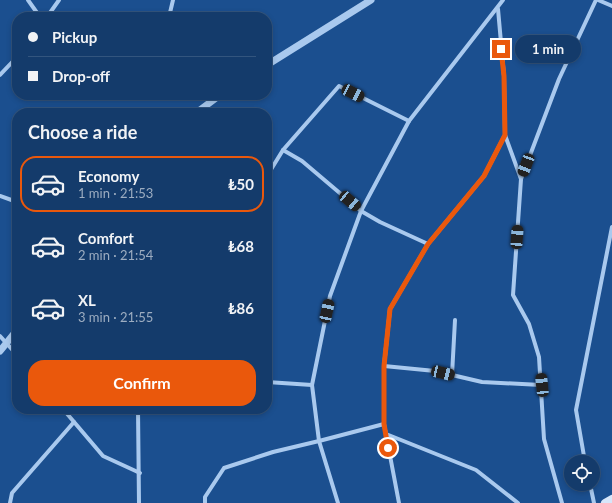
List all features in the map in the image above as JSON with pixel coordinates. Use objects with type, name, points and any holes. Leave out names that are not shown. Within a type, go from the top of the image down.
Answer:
[{"type":"main road","points":[[605,503],[612,498]]},
{"type":"street","points":[[28,0],[36,12]]},
{"type":"street","points":[[51,12],[59,0]]},
{"type":"street","points":[[170,12],[173,0]]},
{"type":"street","points":[[272,62],[371,0]]},
{"type":"street","points":[[338,503],[319,441],[312,385],[330,296],[361,211],[409,122],[498,9],[503,0]]},
{"type":"street","points":[[562,503],[544,439],[542,385],[539,357],[529,324],[513,295],[521,179],[559,79],[597,0],[612,6]]},
{"type":"street","points":[[498,9],[504,76],[505,135],[521,179]]},
{"type":"street","points":[[0,75],[12,62]]},
{"type":"street","points":[[272,168],[283,150],[339,86],[409,122]]},
{"type":"street","points":[[203,108],[213,100]]},
{"type":"street","points":[[399,503],[384,424],[384,366],[390,309],[428,244],[484,176],[505,135]]},
{"type":"street","points":[[283,150],[302,161],[361,211],[380,222],[428,244]]},
{"type":"street","points":[[0,196],[12,200]]},
{"type":"street","points":[[583,455],[576,410],[612,227]]},
{"type":"street","points":[[452,375],[455,320]]},
{"type":"street","points":[[0,336],[12,348]]},
{"type":"street","points":[[0,351],[12,336]]},
{"type":"street","points":[[384,366],[434,370],[482,382],[542,385]]},
{"type":"street","points":[[272,382],[312,385]]},
{"type":"street","points":[[67,414],[103,456],[140,474]]},
{"type":"street","points":[[138,414],[140,474],[139,503]]},
{"type":"street","points":[[10,503],[12,493],[74,422]]},
{"type":"street","points":[[205,503],[205,497],[224,468],[273,452],[384,424]]},
{"type":"street","points":[[386,434],[476,470],[518,503]]},
{"type":"street","points":[[591,491],[594,503]]},
{"type":"route","points":[[388,448],[384,424],[384,366],[390,309],[428,244],[484,176],[505,135],[504,76],[501,49]]}]
